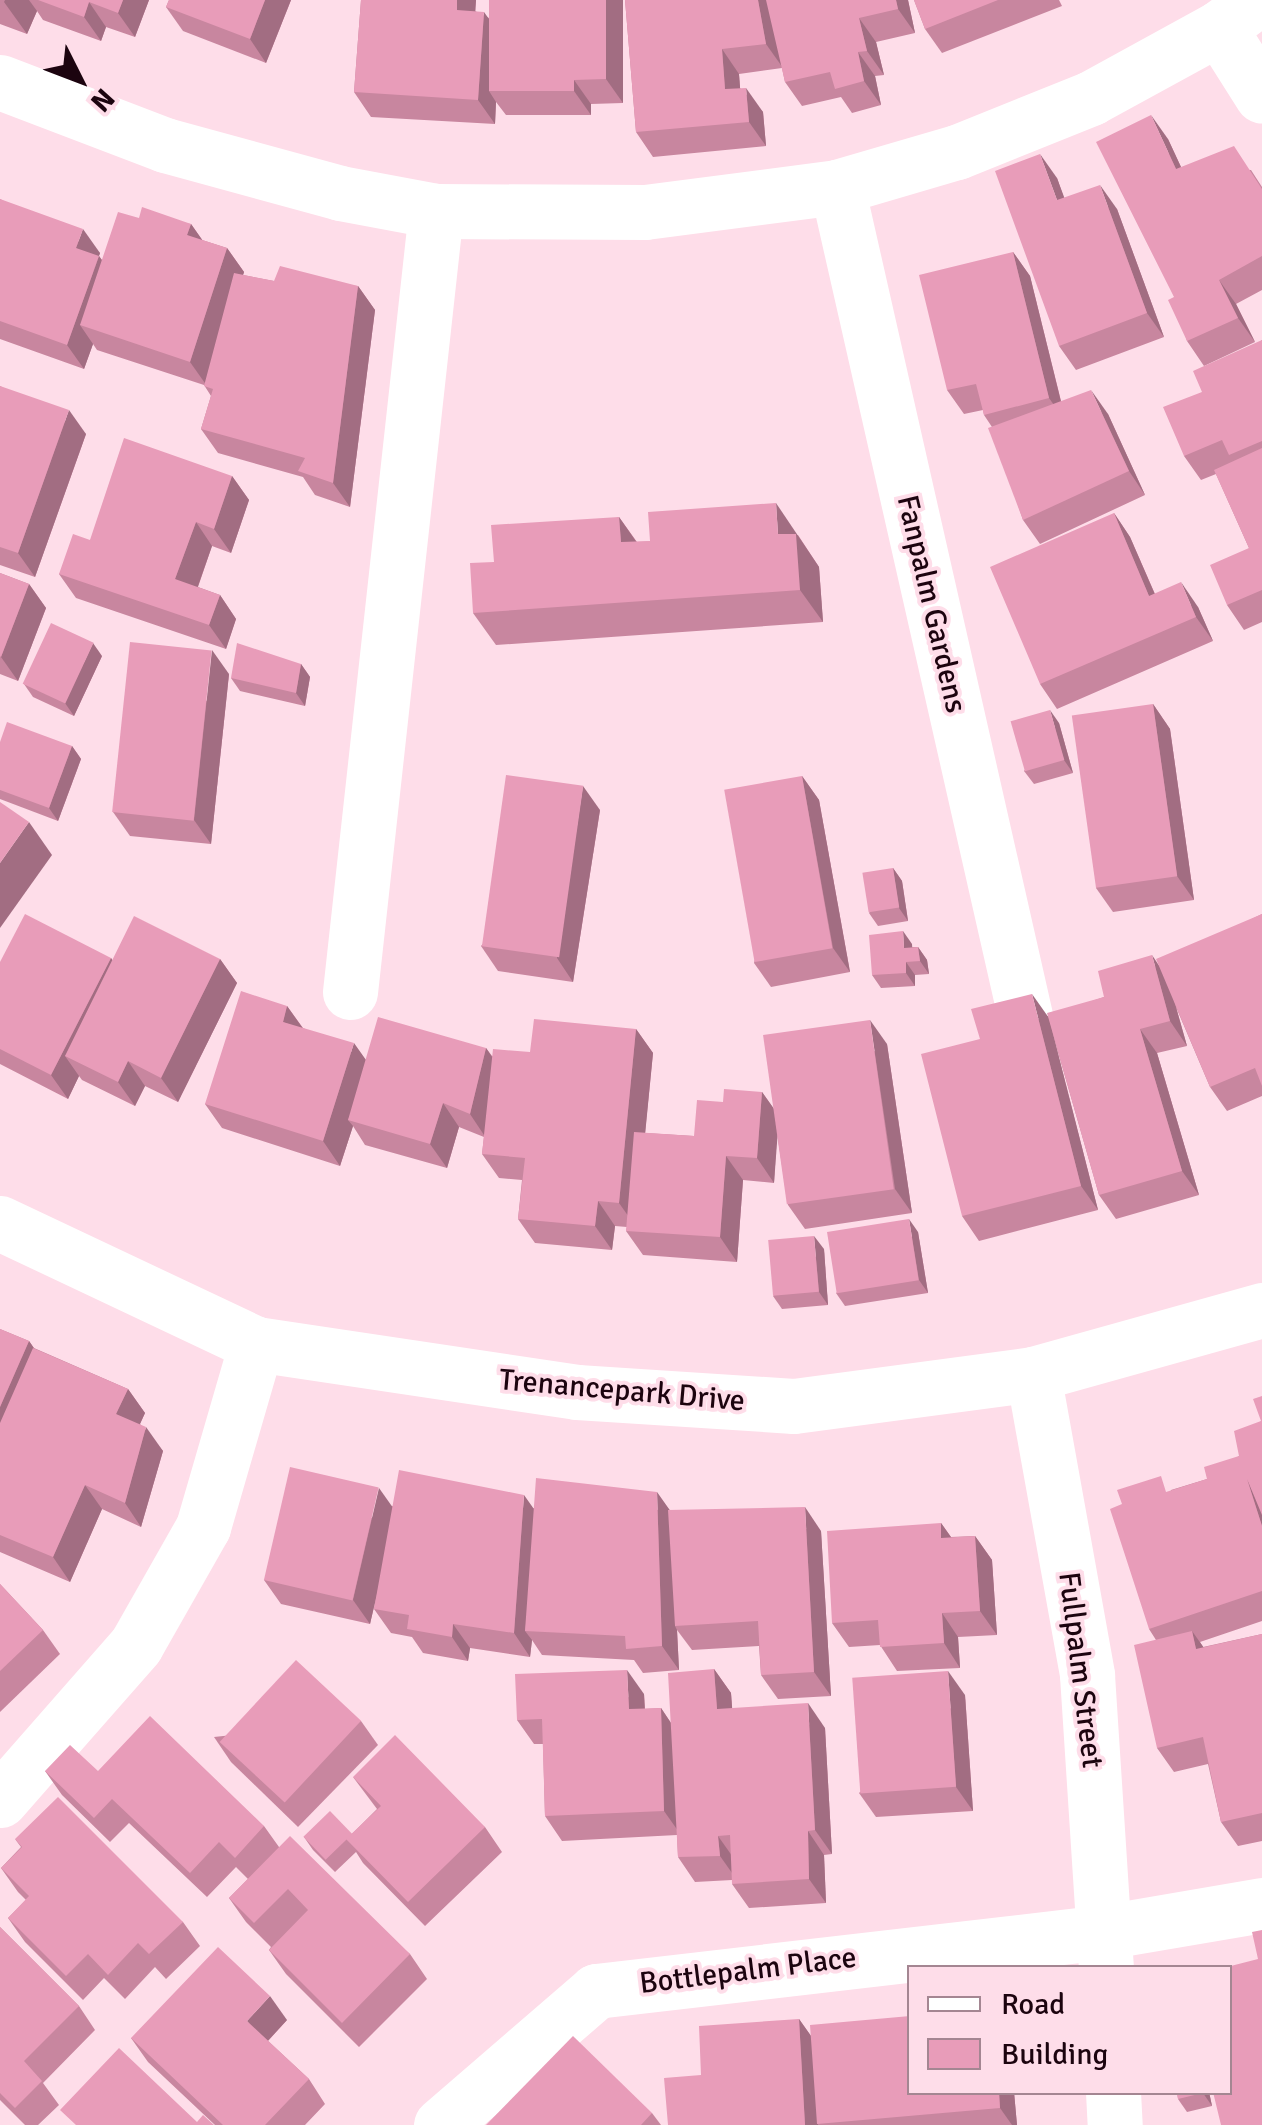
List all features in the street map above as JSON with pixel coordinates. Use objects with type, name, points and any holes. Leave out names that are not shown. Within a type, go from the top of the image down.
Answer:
[{"type":"street","points":[[0,82],[165,145],[288,180],[436,211],[645,212],[837,187],[956,152],[1091,98],[1238,14],[1262,96]]},
{"type":"street","name":"Fanpalm Gardens","points":[[837,187],[1026,1020]]},
{"type":"street","points":[[350,992],[436,211]]},
{"type":"street","name":"Trenancepark Drive","points":[[0,1223],[256,1344],[577,1392],[794,1406],[1032,1374],[1262,1310]]},
{"type":"street","points":[[0,1800],[136,1645],[203,1527],[256,1344]]},
{"type":"street","name":"Fullpalm Street","points":[[1032,1374],[1087,1675],[1105,1950]]},
{"type":"street","name":"Bottlepalm Place","points":[[919,1965],[1105,1950],[1262,1905]]},
{"type":"street","name":"Bottlepalm Place","points":[[441,2125],[596,1991],[907,1966]]},
{"type":"street","points":[[1113,2095],[1115,2125]]},
{"type":"building","points":[[38,0],[123,0],[118,13],[89,2],[84,17]]},
{"type":"building","points":[[169,0],[265,0],[250,39],[166,7]]},
{"type":"building","points":[[361,0],[457,0],[457,10],[484,12],[478,100],[354,92]]},
{"type":"building","points":[[489,0],[606,0],[606,79],[574,80],[574,91],[489,91]]},
{"type":"building","points":[[625,0],[758,0],[766,44],[722,49],[725,89],[746,88],[749,122],[636,132]]},
{"type":"building","points":[[766,0],[896,0],[898,9],[859,18],[867,51],[858,52],[864,81],[835,89],[830,72],[785,82]]},
{"type":"building","points":[[914,0],[998,0],[925,29]]},
{"type":"building","points":[[1151,115],[1176,169],[1234,146],[1262,189],[1262,256],[1219,280],[1238,318],[1187,341],[1168,300],[1174,297],[1096,142]]},
{"type":"building","points":[[1040,154],[1057,200],[1100,185],[1147,313],[1059,346],[995,171]]},
{"type":"building","points":[[0,199],[83,229],[76,248],[99,256],[67,345],[0,321]]},
{"type":"building","points":[[142,207],[191,224],[187,235],[227,248],[190,362],[80,325],[118,212],[139,218]]},
{"type":"building","points":[[1013,252],[1049,398],[984,415],[976,384],[947,390],[919,275]]},
{"type":"building","points":[[280,266],[358,286],[333,483],[298,471],[305,458],[201,429],[213,389],[204,386],[234,273],[274,281]]},
{"type":"building","points":[[1262,340],[1262,441],[1229,455],[1222,440],[1184,456],[1163,407],[1202,392],[1193,371]]},
{"type":"building","points":[[0,386],[69,410],[18,553],[0,547]]},
{"type":"building","points":[[1091,390],[1129,471],[1023,520],[988,428]]},
{"type":"building","points":[[124,438],[232,476],[214,529],[196,522],[175,579],[220,595],[209,625],[59,574],[73,534],[90,540]]},
{"type":"building","points":[[1262,448],[1262,590],[1227,605],[1210,565],[1249,548],[1214,470]]},
{"type":"building","points":[[776,503],[778,534],[796,534],[800,590],[473,613],[470,563],[494,562],[491,525],[619,517],[621,542],[650,541],[648,512]]},
{"type":"building","points":[[1114,513],[1149,596],[1181,582],[1196,617],[1040,684],[990,567]]},
{"type":"building","points":[[0,573],[29,584],[1,657],[0,656]]},
{"type":"building","points":[[51,623],[94,643],[65,704],[23,684]]},
{"type":"building","points":[[130,642],[212,651],[194,821],[112,812]]},
{"type":"building","points":[[237,643],[301,664],[296,693],[231,678]]},
{"type":"building","points":[[1153,704],[1177,876],[1096,888],[1072,715]]},
{"type":"building","points":[[1050,710],[1064,760],[1025,771],[1011,721]]},
{"type":"building","points":[[7,722],[72,746],[49,808],[0,790],[0,742]]},
{"type":"building","points":[[506,775],[583,786],[559,957],[482,946]]},
{"type":"building","points":[[802,776],[832,948],[755,962],[724,790]]},
{"type":"building","points":[[0,802],[29,822],[0,863]]},
{"type":"building","points":[[893,868],[899,908],[869,912],[862,873]]},
{"type":"building","points":[[25,914],[111,958],[51,1075],[0,1049],[0,962]]},
{"type":"building","points":[[1262,914],[1262,1086],[1255,1068],[1210,1087],[1156,959]]},
{"type":"building","points":[[134,916],[220,959],[161,1078],[128,1061],[118,1082],[65,1056]]},
{"type":"building","points":[[903,931],[904,948],[918,947],[920,961],[906,962],[906,973],[872,975],[869,935]]},
{"type":"building","points":[[1152,955],[1170,1021],[1140,1029],[1182,1171],[1099,1195],[1047,1013],[1104,997],[1098,971]]},
{"type":"building","points":[[241,991],[287,1006],[283,1022],[354,1043],[323,1141],[205,1104]]},
{"type":"building","points":[[1032,994],[1081,1186],[962,1216],[921,1054],[980,1039],[971,1009]]},
{"type":"building","points":[[378,1017],[486,1048],[470,1114],[443,1103],[430,1144],[348,1120]]},
{"type":"building","points":[[534,1019],[636,1029],[619,1203],[598,1201],[595,1226],[518,1219],[525,1158],[482,1154],[493,1049],[530,1052]]},
{"type":"building","points":[[870,1020],[894,1189],[787,1204],[763,1035]]},
{"type":"building","points":[[724,1089],[762,1092],[757,1158],[726,1156],[720,1237],[626,1231],[634,1132],[694,1136],[697,1100],[723,1102]]},
{"type":"building","points":[[909,1219],[919,1280],[837,1293],[827,1232]]},
{"type":"building","points":[[814,1236],[819,1292],[773,1296],[768,1240]]},
{"type":"building","points":[[0,1329],[29,1341],[0,1407]]},
{"type":"building","points":[[33,1348],[128,1389],[116,1414],[146,1427],[125,1503],[85,1485],[53,1557],[0,1535],[0,1423]]},
{"type":"building","points":[[1262,1396],[1262,1515],[1247,1479],[1262,1526],[1262,1591],[1149,1629],[1110,1509],[1122,1504],[1117,1490],[1161,1476],[1166,1492],[1207,1479],[1204,1467],[1239,1456],[1234,1431],[1261,1421],[1253,1399]]},
{"type":"building","points":[[290,1467],[379,1487],[353,1600],[264,1580]]},
{"type":"building","points":[[399,1470],[524,1495],[514,1633],[453,1624],[452,1637],[407,1629],[409,1615],[374,1609]]},
{"type":"building","points":[[536,1478],[657,1492],[662,1646],[626,1649],[625,1636],[525,1631]]},
{"type":"building","points":[[805,1507],[814,1672],[761,1675],[758,1621],[675,1626],[668,1510]]},
{"type":"building","points":[[941,1523],[941,1538],[975,1536],[980,1611],[942,1613],[944,1643],[880,1647],[878,1620],[832,1623],[827,1531]]},
{"type":"building","points":[[0,1584],[43,1630],[0,1671]]},
{"type":"building","points":[[1192,1631],[1196,1649],[1262,1634],[1262,1813],[1221,1822],[1203,1737],[1157,1748],[1134,1645]]},
{"type":"building","points":[[296,1660],[361,1721],[285,1803],[220,1742]]},
{"type":"building","points":[[714,1669],[717,1709],[808,1703],[815,1830],[808,1831],[809,1879],[732,1884],[730,1835],[718,1836],[720,1856],[678,1857],[668,1673]]},
{"type":"building","points":[[627,1670],[629,1709],[661,1708],[664,1811],[545,1816],[542,1719],[517,1720],[515,1674]]},
{"type":"building","points":[[948,1671],[956,1787],[860,1793],[852,1678]]},
{"type":"building","points":[[150,1716],[264,1826],[235,1858],[219,1842],[190,1873],[112,1799],[94,1818],[45,1771],[70,1745],[98,1771]]},
{"type":"building","points":[[395,1735],[485,1827],[408,1902],[346,1839],[381,1806],[353,1777]]},
{"type":"building","points":[[58,1797],[183,1922],[149,1954],[138,1943],[108,1975],[88,1954],[66,1976],[8,1918],[29,1896],[1,1868],[22,1847],[15,1839]]},
{"type":"building","points":[[330,1811],[352,1834],[326,1860],[303,1837]]},
{"type":"building","points":[[290,1836],[410,1954],[342,2023],[269,1950],[308,1910],[288,1889],[254,1923],[229,1898]]},
{"type":"building","points":[[0,1927],[79,2006],[24,2061],[42,2081],[15,2108],[0,2093]]},
{"type":"building","points":[[1262,1930],[1262,2125],[1221,2125],[1214,2095],[1232,2095],[1232,1966],[1258,1959],[1252,1932]]},
{"type":"building","points":[[218,1947],[270,1996],[247,2021],[309,2079],[265,2125],[223,2125],[131,2038]]},
{"type":"building","points":[[907,2016],[907,2095],[999,2095],[1000,2108],[817,2124],[810,2025]]},
{"type":"building","points":[[799,2019],[805,2125],[668,2125],[664,2078],[701,2075],[699,2026]]},
{"type":"building","points":[[573,2036],[652,2113],[641,2125],[486,2125]]},
{"type":"building","points":[[119,2048],[197,2122],[203,2115],[214,2125],[76,2125],[60,2110]]}]
